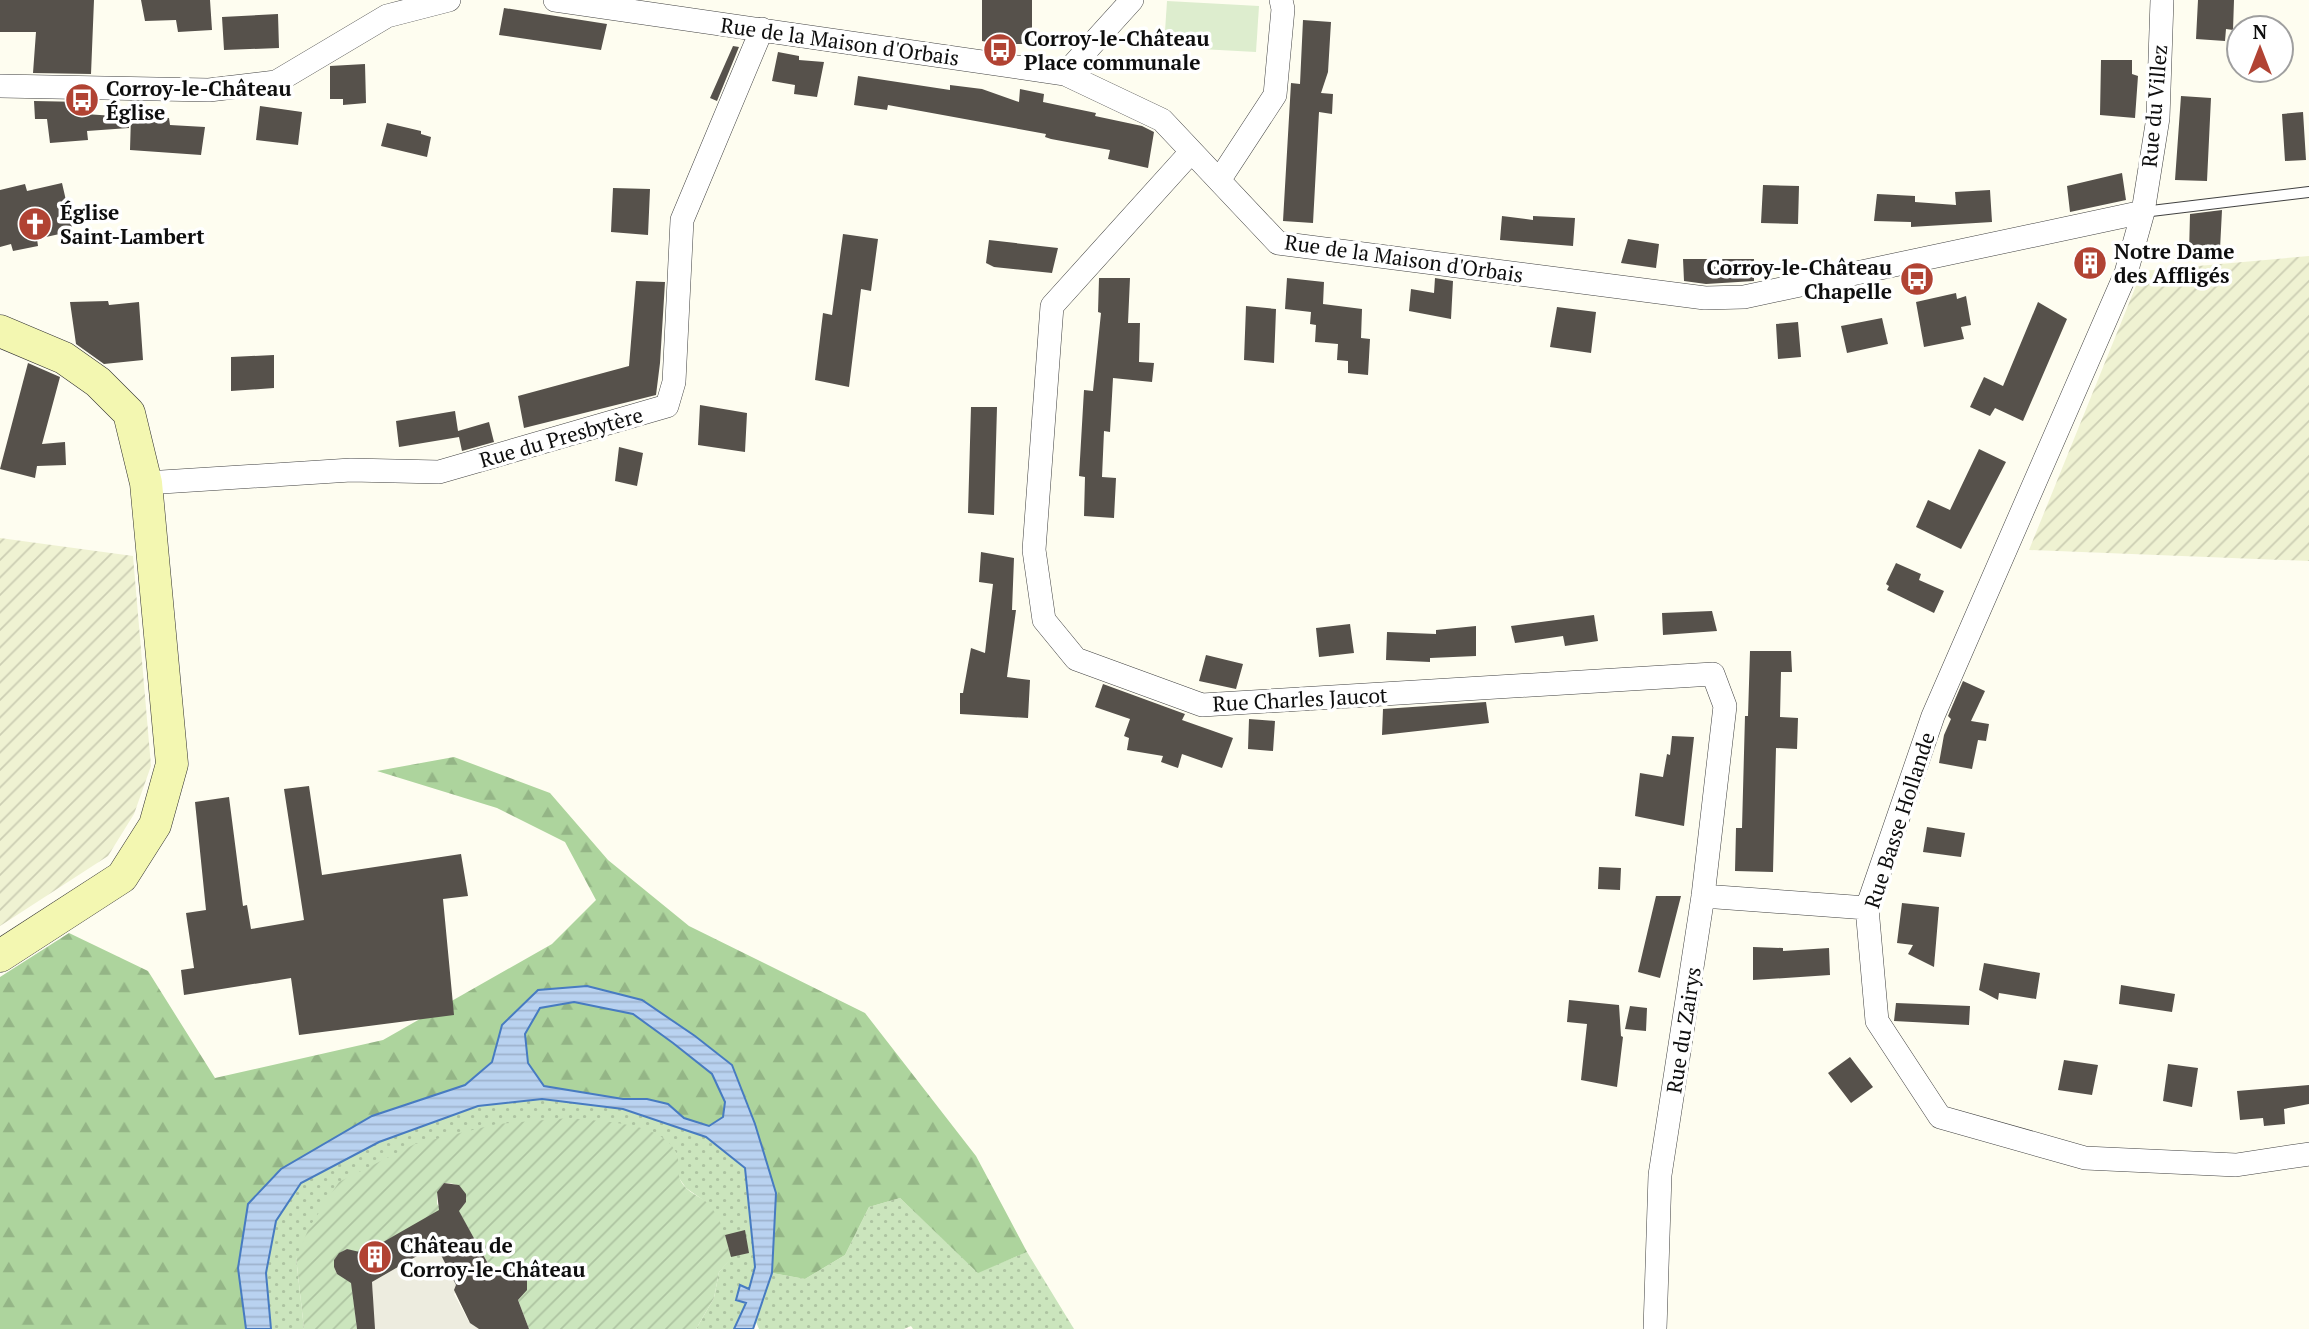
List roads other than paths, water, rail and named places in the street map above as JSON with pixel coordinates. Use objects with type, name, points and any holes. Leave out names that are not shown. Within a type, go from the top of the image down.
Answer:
[{"type":"street","points":[[0,86],[209,90],[276,82],[387,16],[449,0]]},
{"type":"street","name":"Rue de la Maison d'Orbais","points":[[555,0],[1065,74],[1162,120],[1278,243],[1705,298],[1744,297],[2143,212]]},
{"type":"street","points":[[1065,74],[1132,0]]},
{"type":"street","points":[[1220,179],[1275,95],[1283,9],[1281,0]]},
{"type":"street","name":"Rue du Villez","points":[[2143,212],[2158,118],[2162,0]]},
{"type":"street","name":"Rue du Presbytère","points":[[146,483],[351,470],[439,472],[667,406],[674,382],[682,220],[762,29]]},
{"type":"street","name":"Rue Charles Jaucot","points":[[1191,152],[1052,306],[1034,551],[1044,620],[1076,659],[1202,705],[1713,674],[1725,706],[1703,896]]},
{"type":"street","name":"Rue Basse Hollande","points":[[2143,212],[2126,273],[1933,716],[1867,908],[1877,1021],[1940,1117],[2085,1157],[2236,1165],[2309,1154]]},
{"type":"street","points":[[0,331],[64,358],[98,382],[129,413],[146,483],[172,764],[155,825],[122,877],[0,956]]},
{"type":"street","points":[[1703,896],[1867,908]]},
{"type":"street","name":"Rue du Zairys","points":[[1655,1329],[1660,1175],[1703,896]]},
{"type":"lane","points":[[2143,212],[2309,192]]},
{"type":"water","points":[[587,986],[642,1000],[732,1065],[755,1124],[776,1193],[772,1273],[753,1329],[734,1329],[746,1303],[736,1300],[740,1285],[749,1289],[755,1267],[745,1168],[706,1137],[623,1109],[542,1099],[478,1106],[379,1142],[301,1183],[276,1221],[266,1273],[271,1329],[246,1329],[238,1268],[248,1204],[281,1169],[372,1116],[465,1085],[492,1062],[502,1025],[538,990]],"holes":[[[574,1002],[633,1014],[712,1074],[725,1102],[723,1117],[709,1126],[684,1118],[668,1104],[544,1086],[528,1063],[525,1034],[540,1008]]]},
{"type":"place","name":"Corroy-le-Château Place communale","points":[[1000,50]]},
{"type":"place","name":"Corroy-le-Château Église","points":[[82,100]]},
{"type":"place","name":"Église Saint-Lambert","points":[[35,224]]},
{"type":"place","name":"Notre Dame des Affligés","points":[[2090,263]]},
{"type":"place","name":"Corroy-le-Château Chapelle","points":[[1917,279]]},
{"type":"place","name":"Château de Corroy-le-Château","points":[[375,1257]]}]
